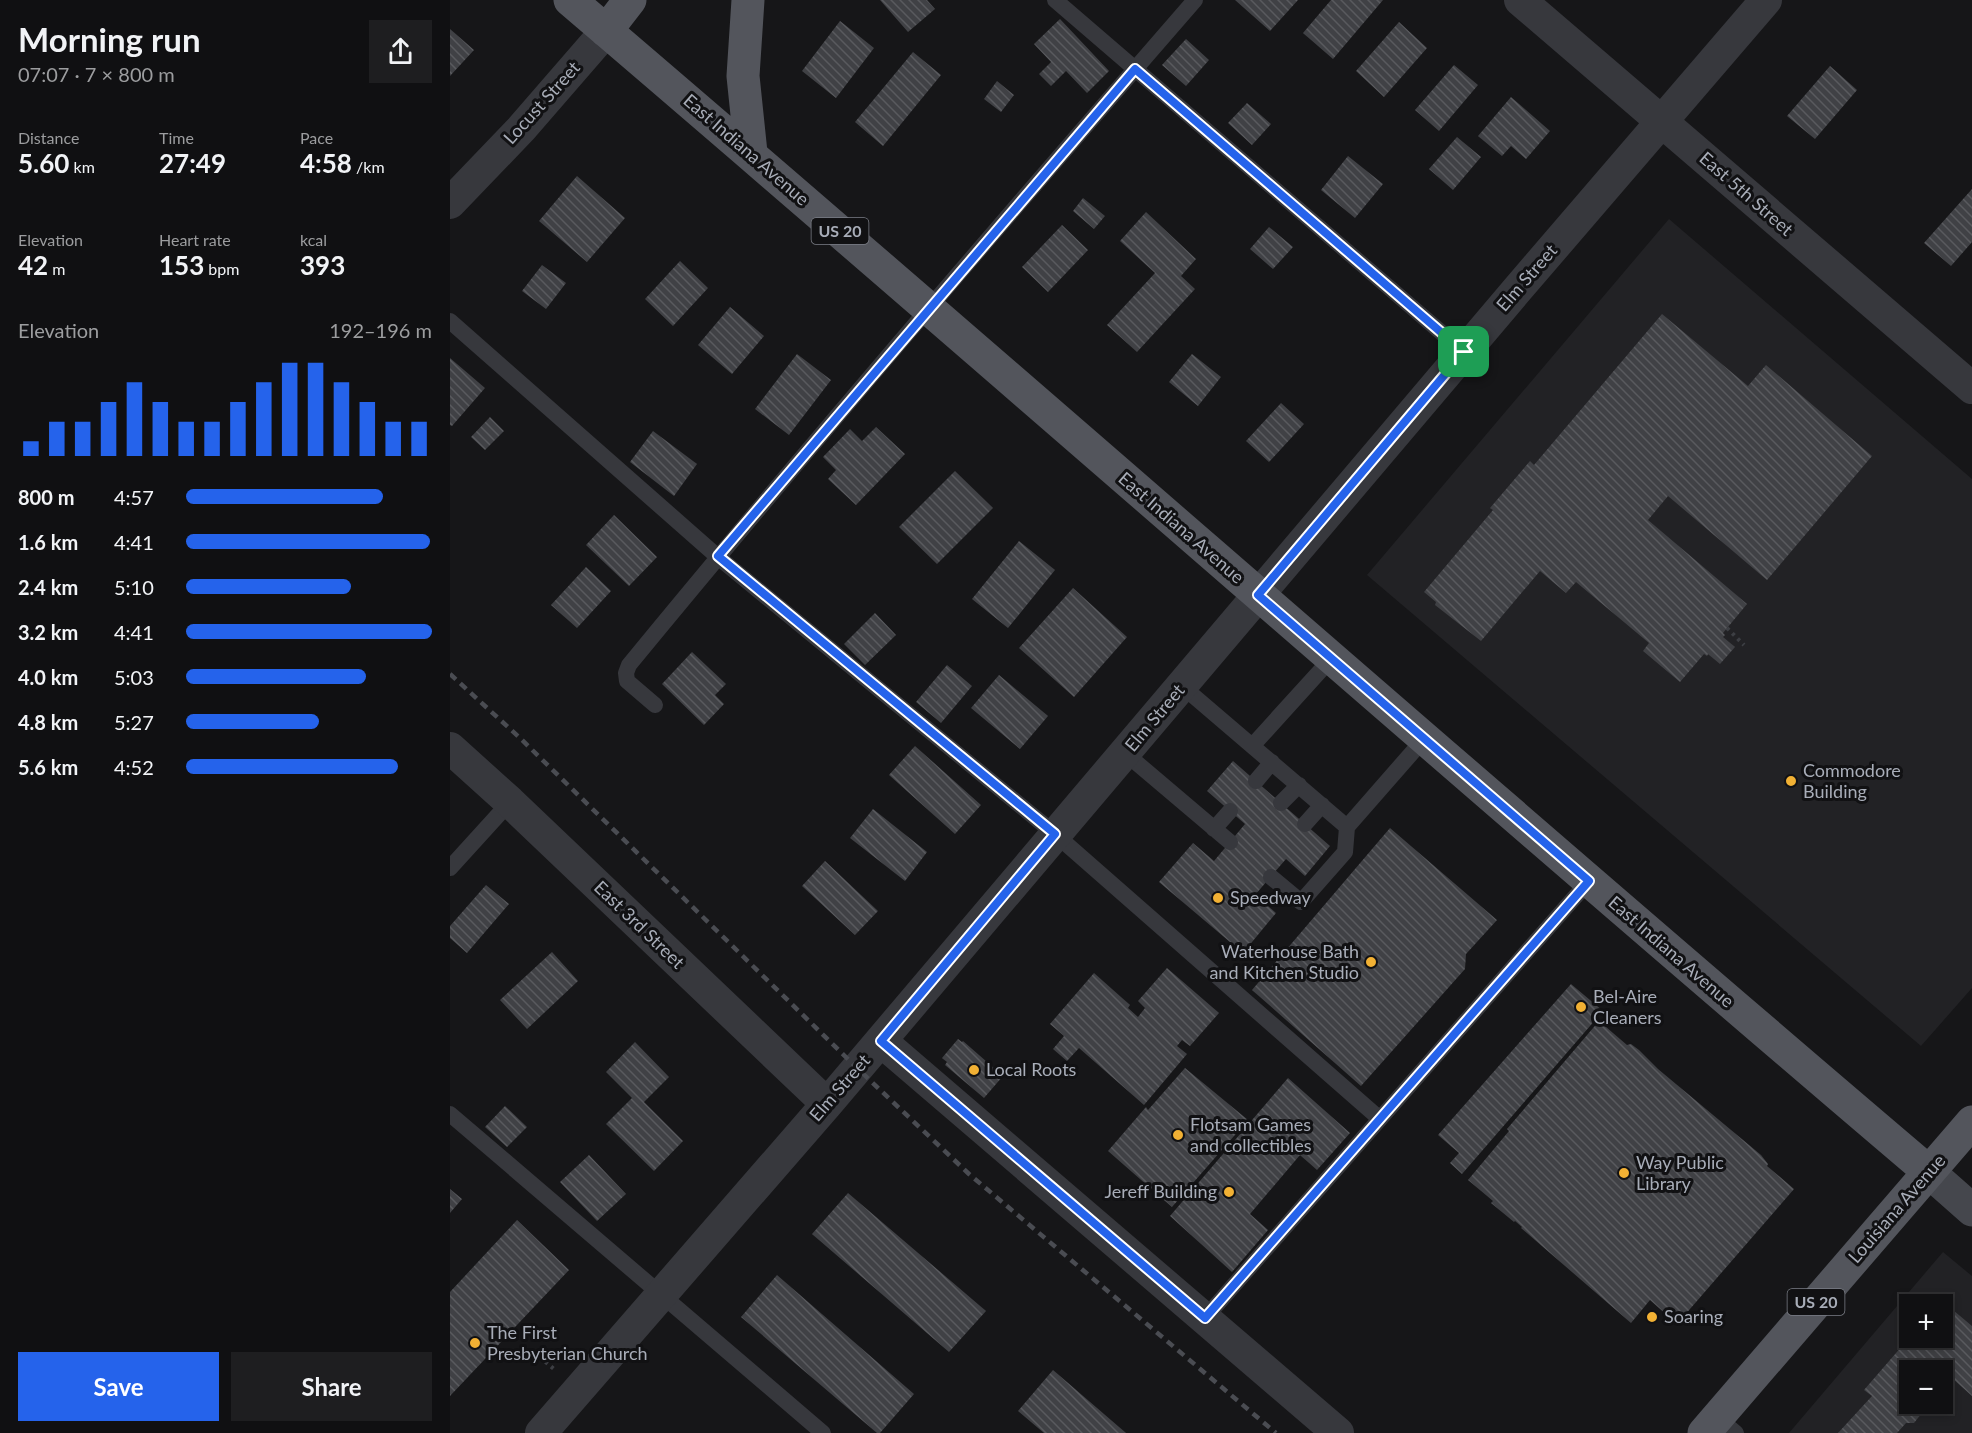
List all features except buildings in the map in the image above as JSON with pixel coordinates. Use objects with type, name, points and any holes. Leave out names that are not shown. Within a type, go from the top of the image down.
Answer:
[{"type":"main road","name":"East Indiana Avenue","points":[[570,0],[751,153],[1424,739],[1929,1172]]},
{"type":"main road","name":"Locust Street","points":[[606,31],[630,0]]},
{"type":"main road","points":[[748,0],[743,76],[751,153]]},
{"type":"main road","name":"Louisiana Avenue","points":[[1719,1428],[1972,1122]]},
{"type":"main road","points":[[1929,1172],[1972,1210]]},
{"type":"street","name":"East 5th Street","points":[[1520,0],[1972,388]]},
{"type":"street","name":"Elm Street","points":[[541,1433],[881,1041],[1464,352],[1766,0]]},
{"type":"street","name":"Locust Street","points":[[450,203],[521,129],[606,31]]},
{"type":"street","name":"East 3rd Street","points":[[450,748],[510,802],[826,1104]]},
{"type":"street","points":[[881,1041],[1338,1433]]},
{"type":"lane","points":[[1055,0],[1464,352]]},
{"type":"lane","points":[[655,705],[627,681],[627,669],[718,556],[1195,0]]},
{"type":"lane","points":[[450,321],[718,556],[1055,834],[1380,1119]]},
{"type":"lane","points":[[1253,746],[1331,658]]},
{"type":"lane","points":[[1182,686],[1347,827]]},
{"type":"lane","points":[[1271,877],[1301,902],[1345,852],[1347,827],[1424,739]]},
{"type":"lane","points":[[1125,753],[1230,842]]},
{"type":"lane","points":[[1256,781],[1272,762]]},
{"type":"lane","points":[[1281,803],[1299,785]]},
{"type":"lane","points":[[450,868],[510,802]]},
{"type":"lane","points":[[1305,824],[1322,805]]},
{"type":"lane","points":[[1214,829],[1230,811]]},
{"type":"lane","points":[[1205,1318],[1589,881]]},
{"type":"lane","points":[[450,1114],[823,1433]]},
{"type":"path","points":[[1727,628],[1744,645]]},
{"type":"shaded area","name":"Commodore Building","points":[[1669,219],[1972,479],[1972,988],[1921,1046],[1367,575]]},
{"type":"shaded area","points":[[1943,1252],[1972,1276],[1972,1433],[1789,1433],[1899,1304],[1899,1348],[1953,1348],[1953,1294],[1907,1294]]},
{"type":"railway","points":[[450,674],[520,738],[857,1068],[969,1174],[1276,1433]]},
{"type":"place","name":"Commodore Building","points":[[1791,781]]},
{"type":"place","name":"Speedway","points":[[1218,898]]},
{"type":"place","name":"Waterhouse Bath and Kitchen Studio","points":[[1371,962]]},
{"type":"place","name":"Bel-Aire Cleaners","points":[[1581,1007]]},
{"type":"place","name":"Local Roots","points":[[974,1070]]},
{"type":"place","name":"Flotsam Games and collectibles","points":[[1178,1135]]},
{"type":"place","name":"Way Public Library","points":[[1624,1173]]},
{"type":"place","name":"Jereff Building","points":[[1229,1192]]},
{"type":"place","name":"Soaring","points":[[1652,1317]]},
{"type":"place","name":"The First Presbyterian Church","points":[[475,1343]]},
{"type":"route","points":[[1135,69],[1464,352],[1258,595],[1589,881],[1205,1318],[881,1041],[1055,834],[718,556],[1135,69]]}]
